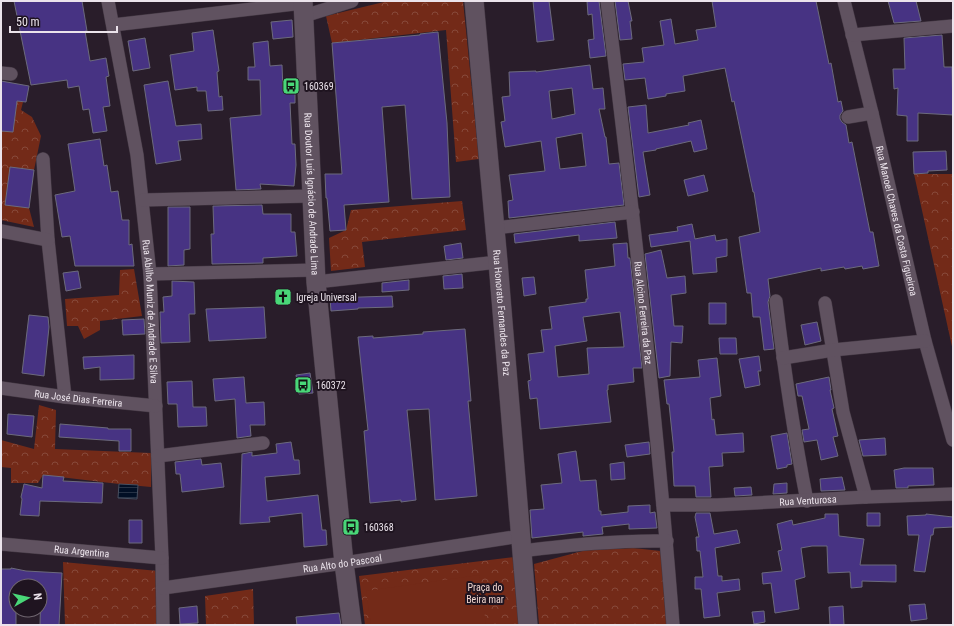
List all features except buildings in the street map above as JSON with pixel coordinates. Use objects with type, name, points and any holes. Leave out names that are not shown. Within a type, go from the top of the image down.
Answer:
[{"type":"main road","name":"Rua Honorato Fernandes da Paz","points":[[474,1],[498,262],[528,625]]},
{"type":"main road","name":"Rua Doutor Luís Ignácio de Andrade Lima","points":[[303,6],[316,276],[344,563],[352,625]]},
{"type":"street","name":"Rua Abilho Muniz de Andrade E Silva","points":[[108,1],[138,155],[150,274],[162,558],[163,625]]},
{"type":"street","points":[[113,25],[352,1]]},
{"type":"street","name":"Rua Alcino Ferreira da Paz","points":[[606,1],[633,212],[667,541],[673,625]]},
{"type":"street","name":"Rua Manoel Chaves da Costa Figueiroa","points":[[844,1],[872,113],[925,341],[953,440]]},
{"type":"street","points":[[852,34],[953,26]]},
{"type":"street","points":[[848,117],[872,113]]},
{"type":"street","points":[[44,159],[48,240],[65,397]]},
{"type":"street","points":[[143,200],[312,196]]},
{"type":"street","points":[[495,228],[633,212]]},
{"type":"street","points":[[1,231],[48,240]]},
{"type":"street","points":[[150,274],[316,276],[498,262]]},
{"type":"street","points":[[776,301],[796,446],[807,501]]},
{"type":"street","points":[[825,303],[843,412],[866,497]]},
{"type":"street","points":[[783,358],[833,350],[925,341]]},
{"type":"street","name":"Rua José Dias Ferreira","points":[[1,388],[65,397],[156,406]]},
{"type":"street","points":[[158,456],[263,443]]},
{"type":"street","name":"Rua Venturosa","points":[[663,505],[717,505],[953,494]]},
{"type":"street","name":"Rua Alto do Pascoal","points":[[163,588],[344,563],[521,543],[590,543],[630,540],[667,541]]},
{"type":"street","name":"Rua Argentina","points":[[1,544],[162,558]]},
{"type":"green space","points":[[388,1],[463,1],[479,159],[456,162],[446,30],[332,43],[326,16]]},
{"type":"green space","points":[[1,97],[23,102],[21,110],[32,117],[41,136],[34,170],[10,167],[5,204],[29,208],[34,227],[1,220]]},
{"type":"green space","points":[[914,174],[953,174],[953,351]]},
{"type":"green space","points":[[462,201],[466,230],[362,242],[365,267],[331,271],[329,238],[346,230],[351,210]]},
{"type":"green space","points":[[134,269],[142,316],[100,321],[100,330],[84,339],[78,326],[67,326],[65,299],[119,295],[120,270]]},
{"type":"green space","points":[[39,405],[56,410],[55,449],[151,453],[151,487],[43,475],[38,483],[11,483],[11,468],[1,467],[1,440],[34,449]]},
{"type":"green space","points":[[633,548],[661,551],[668,625],[539,625],[534,564],[586,550]]},
{"type":"green space","name":"Praça do Beira mar","points":[[515,557],[522,625],[365,625],[359,576]]},
{"type":"green space","points":[[63,562],[158,571],[156,625],[65,625]]},
{"type":"green space","points":[[479,575],[486,625],[371,625],[366,591]]},
{"type":"green space","points":[[253,589],[254,625],[206,625],[205,596]]},
{"type":"water","points":[[119,484],[138,485],[137,499],[118,498]]},
{"type":"place","name":"160369","points":[[291,86]]},
{"type":"place","name":"Igreja Universal","points":[[283,297]]},
{"type":"place","name":"160372","points":[[303,385]]},
{"type":"place","name":"160368","points":[[351,527]]}]
